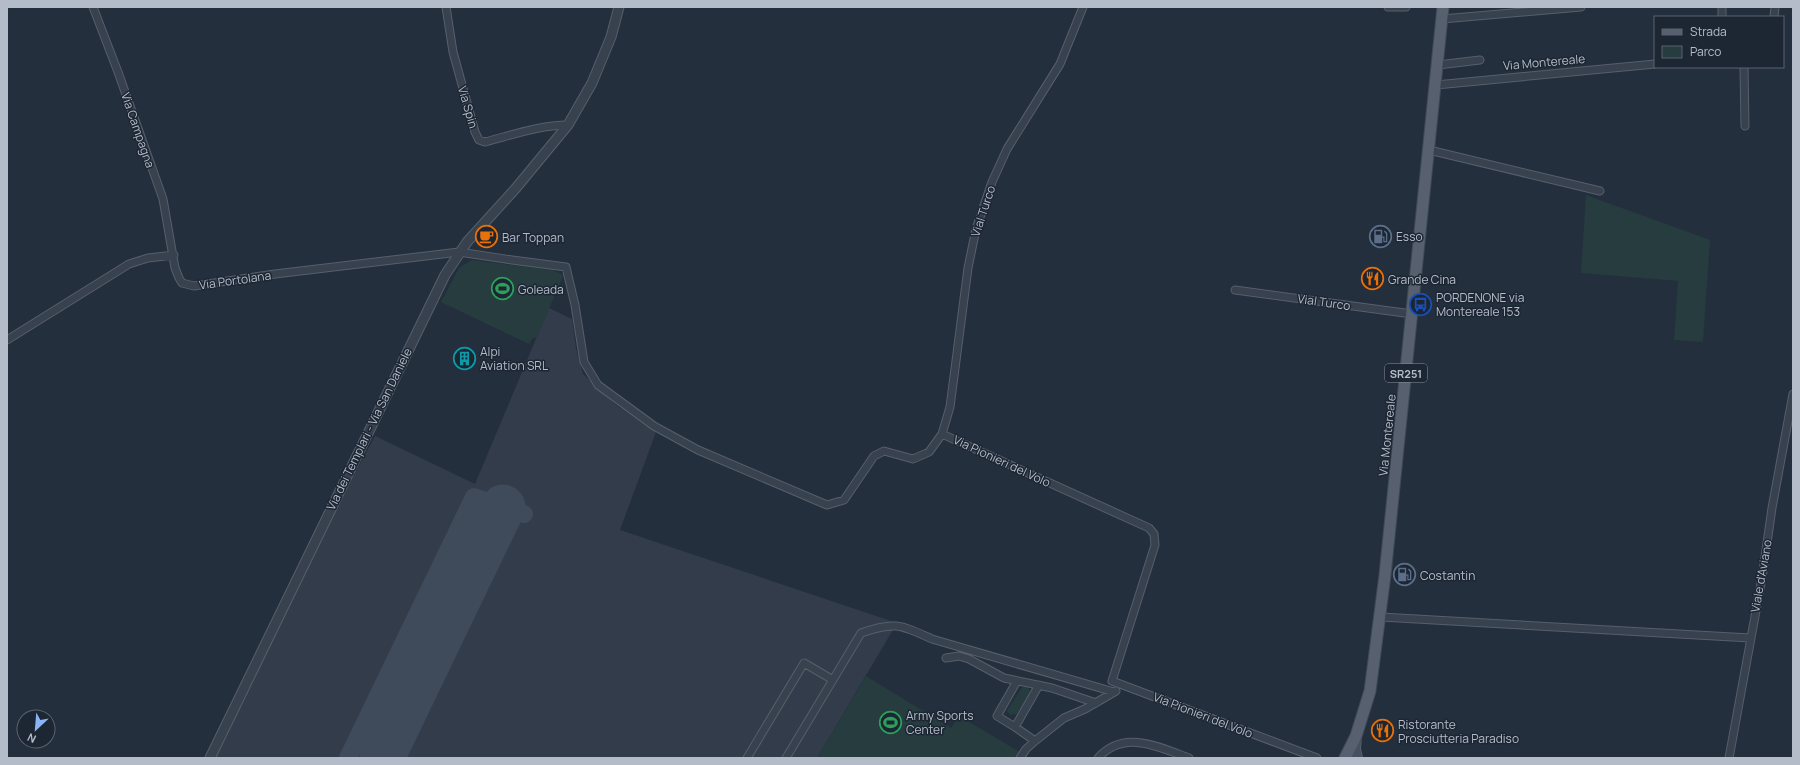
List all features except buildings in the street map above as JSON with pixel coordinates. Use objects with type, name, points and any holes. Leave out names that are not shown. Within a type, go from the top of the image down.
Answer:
[{"type":"main road","name":"Via Montereale","points":[[1345,758],[1356,736],[1370,691],[1381,617],[1443,7]]},
{"type":"main road","points":[[1356,736],[1355,749],[1357,758]]},
{"type":"street","name":"Via Campagna","points":[[93,7],[118,72],[163,199],[174,255]]},
{"type":"street","name":"Via Spin","points":[[446,7],[453,52],[475,132],[479,140],[485,142],[538,128],[554,125],[568,125]]},
{"type":"street","name":"Via dei Templari - Via San Daniele","points":[[210,758],[419,326],[459,252],[516,188],[568,125],[592,83],[611,37],[619,7]]},
{"type":"street","name":"Vial Turco","points":[[942,434],[950,408],[968,268],[976,229],[992,182],[1007,149],[1060,64],[1082,7]]},
{"type":"street","points":[[1388,7],[1406,7]]},
{"type":"street","points":[[1442,19],[1581,7]]},
{"type":"street","points":[[1438,65],[1480,60]]},
{"type":"street","name":"Via Montereale","points":[[1436,85],[1654,64]]},
{"type":"street","points":[[1744,68],[1745,126]]},
{"type":"street","points":[[1429,150],[1600,191]]},
{"type":"street","name":"Via Portolana","points":[[174,255],[179,278],[182,283],[194,286],[275,274],[459,252]]},
{"type":"street","name":"Via Pionieri del Volo","points":[[459,252],[566,267],[576,305],[584,362],[598,384],[654,426],[698,450],[826,504],[844,500],[874,456],[884,451],[913,459],[929,452],[942,434],[1149,528],[1154,534],[1155,545],[1112,681],[1317,758]]},
{"type":"street","points":[[7,340],[129,264],[148,258],[174,255]]},
{"type":"street","name":"Vial Turco","points":[[1235,290],[1412,314]]},
{"type":"street","name":"Viale d'Aviano","points":[[1729,758],[1762,578],[1793,394]]},
{"type":"street","points":[[1381,617],[1750,638]]},
{"type":"street","points":[[786,758],[861,633],[888,625],[905,627],[932,639],[1114,692]]},
{"type":"street","points":[[946,658],[959,656],[969,659],[1004,678],[1017,682],[1052,688],[1096,702]]},
{"type":"street","points":[[747,758],[804,663],[833,680]]},
{"type":"street","points":[[1017,682],[997,716],[1035,741]]},
{"type":"street","points":[[1015,727],[1039,685]]},
{"type":"street","points":[[1020,758],[1026,749],[1064,718],[1096,702],[1124,685]]},
{"type":"street","points":[[1098,758],[1104,752],[1117,744],[1133,741],[1151,743],[1189,758]]},
{"type":"shaded area","points":[[549,308],[572,319],[576,349],[583,374],[615,404],[656,432],[620,530],[897,623],[817,758],[214,758],[322,535],[375,436],[475,484]]},
{"type":"green space","points":[[1586,195],[1710,240],[1703,342],[1674,340],[1678,281],[1581,273]]},
{"type":"green space","name":"Goleada","points":[[472,260],[552,270],[563,276],[537,337],[533,338],[529,344],[441,302],[459,268]]},
{"type":"green space","name":"Army Sports Center","points":[[866,676],[951,728],[959,716],[1030,758],[817,758]]},
{"type":"green space","points":[[1023,686],[1027,686],[1031,692],[1017,714],[1010,715],[1007,711]]},
{"type":"taxiway","points":[[348,758],[474,497],[524,514]]},
{"type":"runway","points":[[382,758],[503,507]]},
{"type":"place","name":"Esso","points":[[1380,236]]},
{"type":"place","name":"Bar Toppan","points":[[487,237]]},
{"type":"place","name":"Grande Cina","points":[[1373,279]]},
{"type":"place","name":"Goleada","points":[[503,289]]},
{"type":"place","name":"PORDENONE via Montereale 153","points":[[1420,304]]},
{"type":"place","name":"Alpi Aviation SRL","points":[[465,358]]},
{"type":"place","name":"Costantin","points":[[1405,575]]},
{"type":"place","name":"Army Sports Center","points":[[890,722]]},
{"type":"place","name":"Ristorante Prosciutteria Paradiso","points":[[1383,731]]}]
